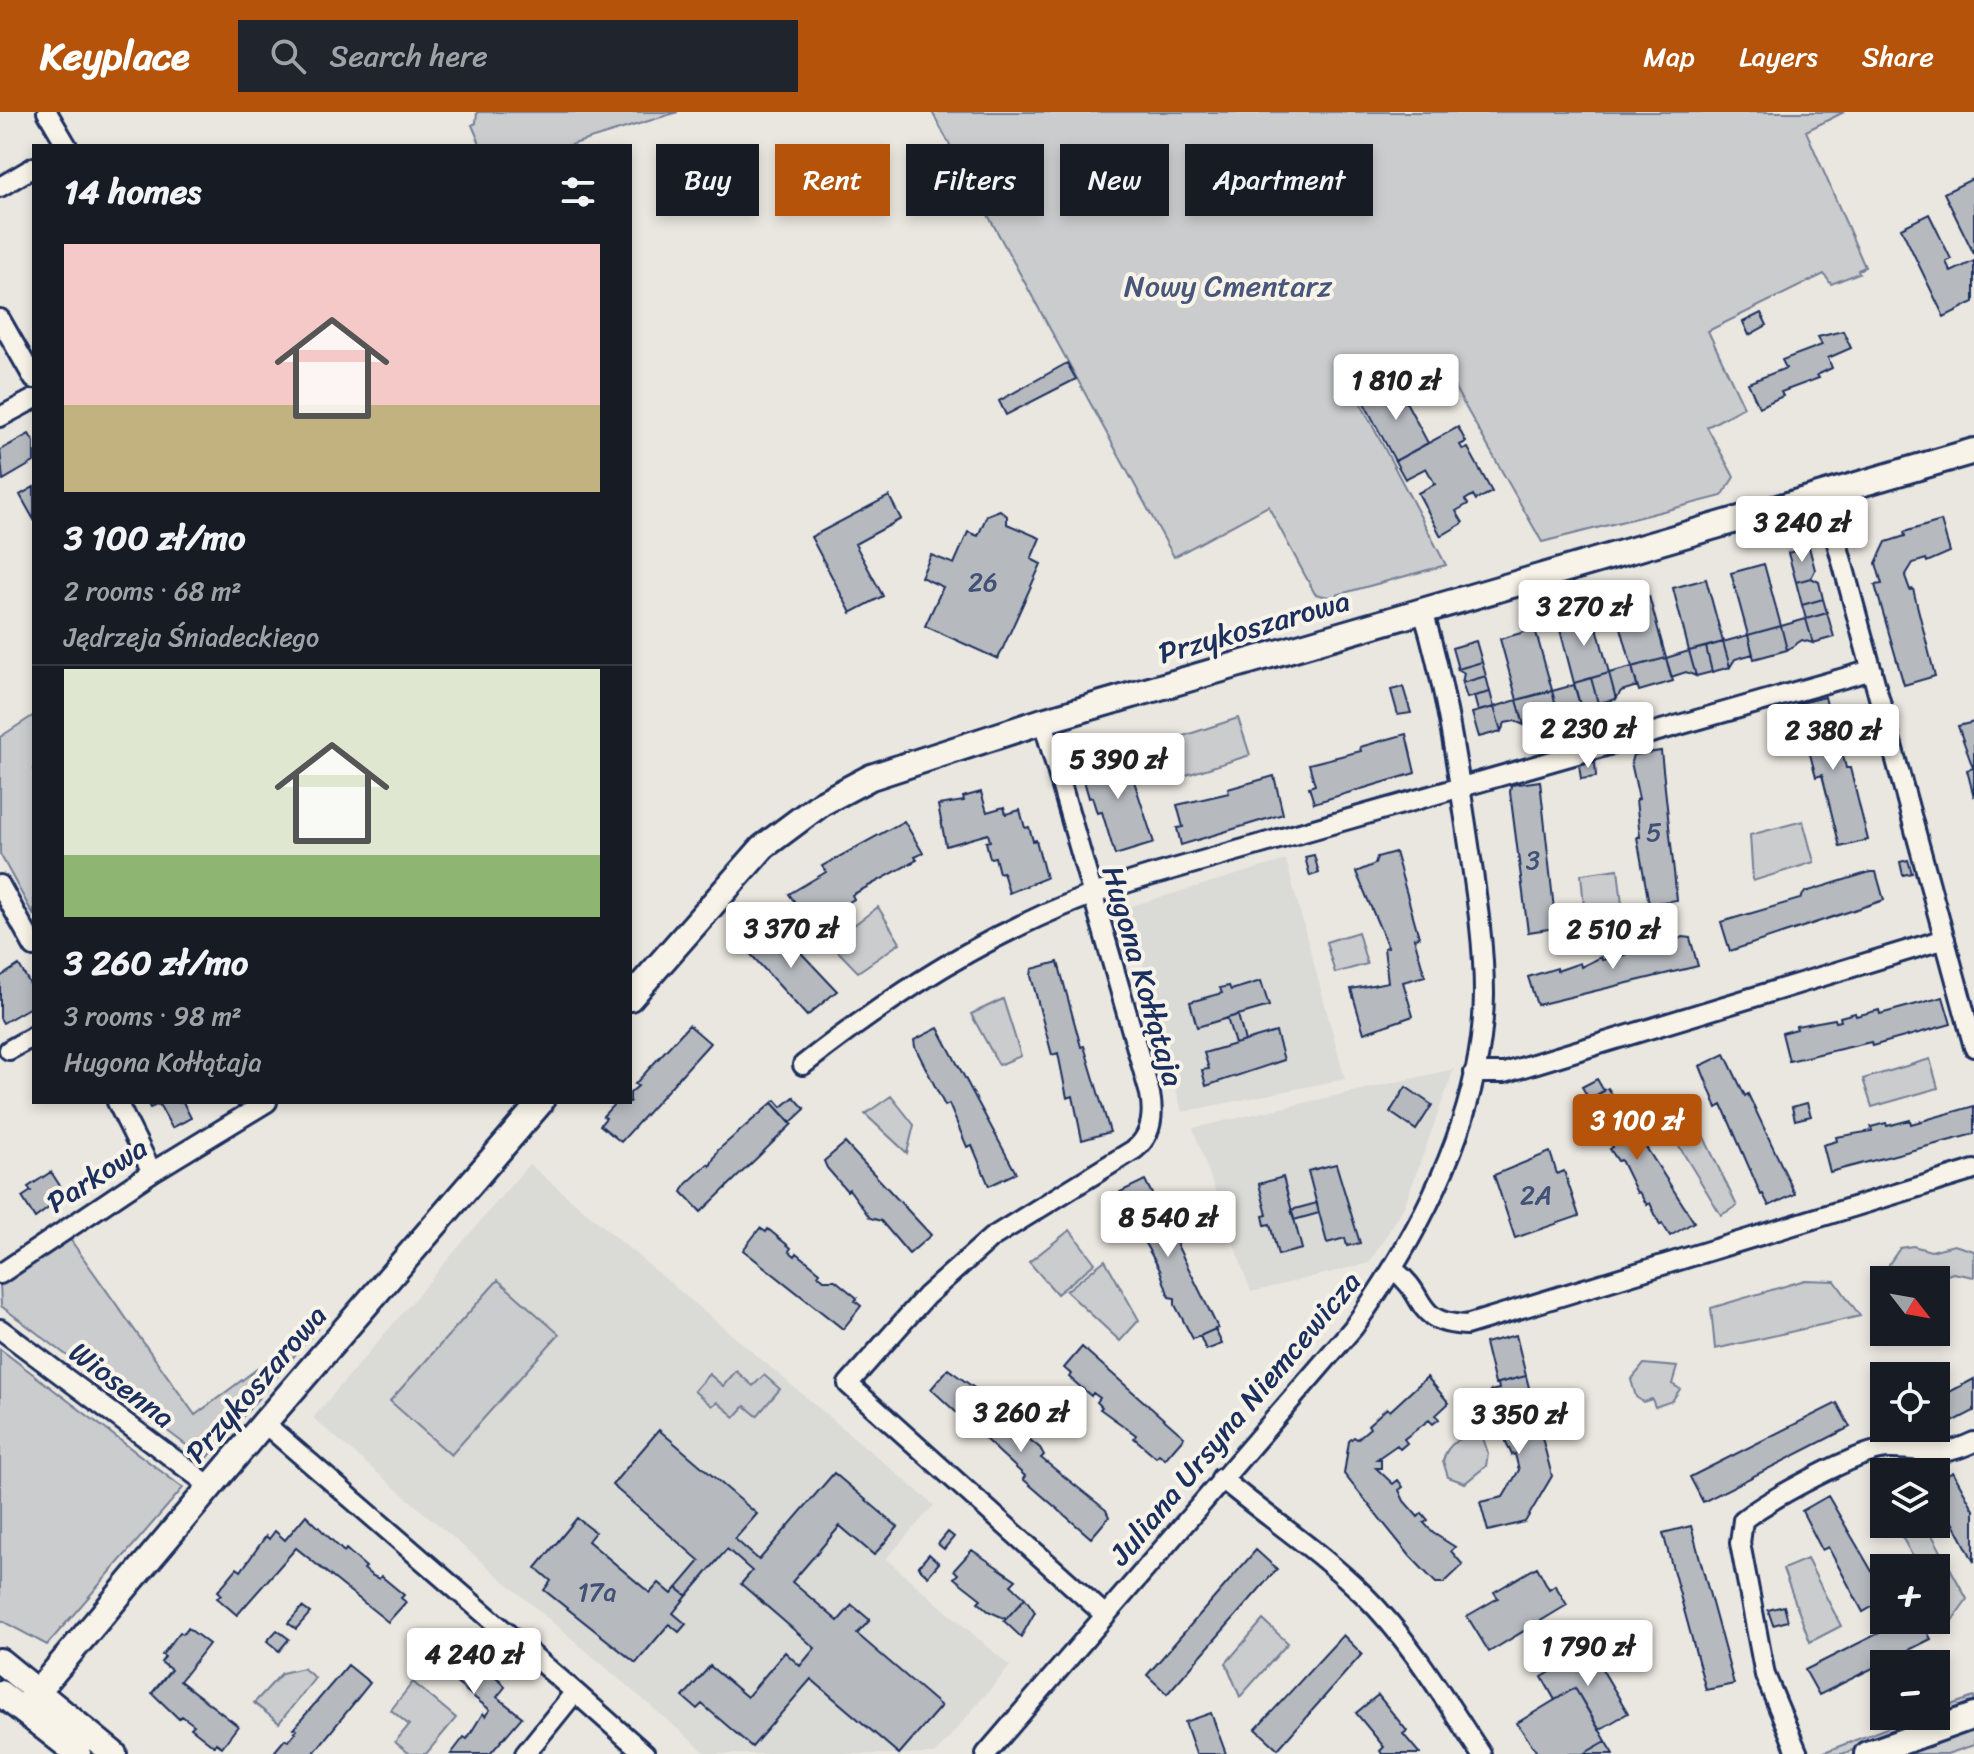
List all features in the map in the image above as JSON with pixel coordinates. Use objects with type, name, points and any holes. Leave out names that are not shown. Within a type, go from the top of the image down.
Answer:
[{"type":"street","points":[[47,112],[66,144]]},
{"type":"street","points":[[0,187],[32,168]]},
{"type":"street","points":[[0,319],[32,375]]},
{"type":"street","points":[[0,417],[32,400]]},
{"type":"street","name":"Przykoszarowa","points":[[632,996],[747,863],[799,818],[871,777],[1043,721],[1974,451]]},
{"type":"street","points":[[1824,495],[1974,1047]]},
{"type":"street","name":"Juliana Ursyna Niemcewicza","points":[[986,1754],[1353,1328],[1394,1270],[1421,1221],[1448,1158],[1474,1073],[1484,995],[1481,925],[1460,786],[1423,611]]},
{"type":"street","points":[[803,1065],[886,1003],[960,956],[1038,915],[1090,895],[1460,786],[1872,670]]},
{"type":"street","name":"Hugona Kołłątaja","points":[[1043,721],[1090,895],[1150,1094],[1152,1115],[1146,1137],[1121,1158],[1059,1193],[991,1238],[926,1296],[848,1384],[1105,1615]]},
{"type":"street","points":[[0,885],[32,943]]},
{"type":"street","points":[[1474,1073],[1504,1073],[1945,939]]},
{"type":"street","points":[[9,1050],[32,1037]]},
{"type":"street","points":[[118,1104],[152,1172]]},
{"type":"street","name":"Parkowa","points":[[0,1274],[152,1172],[264,1104]]},
{"type":"street","name":"Przykoszarowa","points":[[30,1701],[210,1486],[539,1104]]},
{"type":"street","points":[[1394,1270],[1409,1282],[1432,1319],[1466,1325],[1974,1170]]},
{"type":"street","name":"Wiosenna","points":[[0,1329],[210,1486]]},
{"type":"street","points":[[264,1423],[645,1754]]},
{"type":"street","points":[[1798,1754],[1765,1675],[1740,1543],[1743,1520],[1796,1488],[1879,1450],[1942,1454],[1974,1442]]},
{"type":"street","points":[[1221,1478],[1372,1603],[1417,1658],[1481,1754]]},
{"type":"street","points":[[0,1661],[30,1701],[78,1754]]},
{"type":"street","points":[[525,1754],[575,1692]]},
{"type":"street","points":[[0,1693],[30,1701],[114,1754]]},
{"type":"street","points":[[1867,1754],[1974,1716]]},
{"type":"shaded area","points":[[1286,860],[1345,1079],[1182,1112],[1128,907]]},
{"type":"shaded area","points":[[1454,1069],[1404,1207],[1369,1263],[1251,1292],[1193,1128]]},
{"type":"shaded area","points":[[529,1164],[934,1505],[886,1559],[1010,1666],[935,1754],[707,1754],[313,1418]]},
{"type":"green space","points":[[477,112],[678,112],[574,144],[480,144],[472,125],[476,123]]},
{"type":"green space","name":"Nowy Cmentarz","points":[[932,112],[1844,112],[1806,131],[1865,267],[1858,270],[1859,273],[1831,284],[1824,274],[1708,331],[1744,407],[1707,427],[1734,477],[1722,496],[1542,542],[1439,360],[1360,402],[1446,565],[1329,597],[1315,594],[1268,506],[1174,557],[989,216],[1044,216],[1044,144],[949,144]]},
{"type":"green space","points":[[32,716],[32,912],[0,854],[0,737]]},
{"type":"green space","points":[[1238,718],[1250,755],[1174,779],[1162,743]]},
{"type":"green space","points":[[1803,821],[1814,862],[1753,881],[1750,835]]},
{"type":"green space","points":[[1618,869],[1623,913],[1585,917],[1581,874]]},
{"type":"green space","points":[[878,907],[900,943],[858,972],[830,943]]},
{"type":"green space","points":[[1358,932],[1367,964],[1335,973],[1326,942]]},
{"type":"green space","points":[[1003,999],[1021,1056],[999,1065],[971,1014]]},
{"type":"green space","points":[[1930,1059],[1938,1088],[1872,1107],[1863,1079]]},
{"type":"green space","points":[[891,1096],[914,1125],[907,1153],[865,1114]]},
{"type":"green space","points":[[1701,1131],[1737,1206],[1721,1215],[1677,1143]]},
{"type":"green space","points":[[1070,1230],[1095,1263],[1057,1294],[1029,1262]]},
{"type":"green space","points":[[67,1235],[195,1415],[328,1316],[206,1460],[1,1306],[0,1283]]},
{"type":"green space","points":[[1954,1245],[1974,1251],[1974,1277],[1950,1274],[1950,1266],[1889,1266],[1900,1248],[1913,1246],[1931,1251]]},
{"type":"green space","points":[[1105,1260],[1139,1320],[1120,1341],[1066,1291]]},
{"type":"green space","points":[[498,1280],[559,1334],[451,1455],[390,1401]]},
{"type":"green space","points":[[1805,1280],[1835,1281],[1860,1316],[1715,1349],[1711,1308]]},
{"type":"green space","points":[[0,1349],[183,1488],[47,1645],[0,1620]]},
{"type":"green space","points":[[1644,1364],[1677,1367],[1672,1384],[1680,1389],[1672,1401],[1655,1407],[1652,1399],[1643,1402],[1636,1397],[1631,1380]]},
{"type":"green space","points":[[736,1371],[753,1386],[764,1375],[780,1389],[757,1416],[745,1406],[735,1417],[717,1402],[712,1406],[694,1391],[709,1374],[723,1386]]},
{"type":"green space","points":[[1482,1435],[1488,1453],[1486,1466],[1465,1483],[1448,1477],[1443,1461],[1448,1449],[1462,1438]]},
{"type":"green space","points":[[1903,1538],[1934,1538],[1942,1554],[1911,1554]]},
{"type":"green space","points":[[1807,1559],[1841,1626],[1810,1642],[1783,1569]]},
{"type":"green space","points":[[1950,1568],[1967,1599],[1950,1624]]},
{"type":"green space","points":[[1263,1620],[1288,1643],[1240,1697],[1226,1663]]},
{"type":"green space","points":[[303,1668],[315,1678],[279,1723],[254,1703],[282,1673]]},
{"type":"green space","points":[[413,1682],[456,1718],[426,1754],[410,1754],[395,1742],[409,1725],[391,1710]]},
{"type":"green space","points":[[1974,1697],[1974,1704],[1950,1714],[1950,1705]]},
{"type":"green space","points":[[1974,1726],[1974,1745],[1947,1754],[1896,1754]]},
{"type":"green space","points":[[1882,1730],[1906,1730],[1842,1754],[1819,1754]]},
{"type":"building","points":[[1974,178],[1974,254],[1944,193]]},
{"type":"building","points":[[1929,214],[1951,259],[1946,262],[1951,272],[1974,261],[1974,302],[1944,317],[1901,228]]},
{"type":"building","points":[[1761,313],[1767,325],[1749,335],[1743,322]]},
{"type":"building","points":[[1843,331],[1851,348],[1828,358],[1832,368],[1817,375],[1819,378],[1781,392],[1783,396],[1759,407],[1748,383],[1786,368],[1782,360],[1822,345],[1818,337]]},
{"type":"building","points":[[1067,363],[1076,379],[1006,415],[999,401]]},
{"type":"building","points":[[1396,383],[1428,443],[1395,461],[1363,401]]},
{"type":"building","points":[[1458,427],[1466,442],[1460,445],[1463,450],[1468,448],[1492,492],[1476,500],[1473,495],[1465,500],[1468,504],[1456,511],[1463,523],[1441,536],[1418,493],[1435,484],[1426,468],[1405,479],[1395,461]]},
{"type":"building","points":[[29,434],[32,439],[32,463],[3,480],[0,450]]},
{"type":"building","points":[[32,488],[32,516],[20,495]]},
{"type":"building","points":[[889,496],[901,519],[855,544],[883,596],[851,613],[811,537]]},
{"type":"building","points":[[1000,510],[1007,516],[1007,524],[1040,538],[1031,559],[1041,564],[998,659],[925,626],[943,587],[921,577],[931,555],[954,564],[968,532],[978,536],[987,515]]},
{"type":"building","points":[[1941,521],[1950,552],[1927,562],[1926,559],[1913,563],[1905,576],[1910,590],[1913,589],[1935,676],[1904,685],[1875,585],[1882,584],[1876,563],[1886,542],[1905,536],[1904,532]]},
{"type":"building","points":[[1809,547],[1815,570],[1811,578],[1796,582],[1788,553]]},
{"type":"building","points":[[1764,564],[1781,626],[1748,635],[1731,573]]},
{"type":"building","points":[[1811,578],[1819,582],[1823,599],[1802,605],[1796,582]]},
{"type":"building","points":[[1706,579],[1723,642],[1689,651],[1673,588]]},
{"type":"building","points":[[1649,596],[1666,658],[1632,667],[1615,606]]},
{"type":"building","points":[[1823,599],[1827,613],[1806,619],[1802,605]]},
{"type":"building","points":[[1593,612],[1609,673],[1574,683],[1558,622]]},
{"type":"building","points":[[1827,613],[1834,637],[1813,643],[1806,619]]},
{"type":"building","points":[[1806,619],[1813,643],[1802,640],[1787,650],[1781,626]]},
{"type":"building","points":[[1781,626],[1787,650],[1754,659],[1748,635]]},
{"type":"building","points":[[1535,629],[1552,690],[1517,700],[1500,639]]},
{"type":"building","points":[[1748,635],[1753,654],[1735,659],[1730,667],[1723,642]]},
{"type":"building","points":[[1476,641],[1482,662],[1458,669],[1452,648]]},
{"type":"building","points":[[1723,642],[1730,667],[1712,672],[1706,647]]},
{"type":"building","points":[[1706,647],[1712,672],[1696,676],[1689,651]]},
{"type":"building","points":[[1689,651],[1696,676],[1686,672],[1671,677],[1666,658]]},
{"type":"building","points":[[1666,658],[1673,681],[1639,691],[1632,667]]},
{"type":"building","points":[[1482,662],[1486,676],[1462,683],[1464,673],[1458,669]]},
{"type":"building","points":[[1632,667],[1637,686],[1621,691],[1616,699],[1609,673]]},
{"type":"building","points":[[1609,673],[1616,699],[1598,703],[1591,678]]},
{"type":"building","points":[[1486,676],[1490,692],[1467,698],[1462,683]]},
{"type":"building","points":[[1591,678],[1598,703],[1581,708],[1574,683]]},
{"type":"building","points":[[1574,685],[1581,708],[1573,704],[1557,709],[1552,691]]},
{"type":"building","points":[[1403,687],[1411,713],[1398,715],[1391,690]]},
{"type":"building","points":[[1552,691],[1559,715],[1524,725],[1517,700]]},
{"type":"building","points":[[1490,692],[1494,707],[1478,711],[1474,696]]},
{"type":"building","points":[[1825,697],[1846,768],[1850,768],[1868,840],[1840,847],[1822,775],[1816,777],[1797,704]]},
{"type":"building","points":[[1517,700],[1524,725],[1515,721],[1505,723],[1501,731],[1494,707]]},
{"type":"building","points":[[1494,707],[1501,731],[1479,737],[1472,713]]},
{"type":"building","points":[[1974,722],[1974,797],[1967,770],[1973,768],[1958,726]]},
{"type":"building","points":[[1406,734],[1415,773],[1314,803],[1309,787],[1315,785],[1309,764],[1361,751],[1360,747]]},
{"type":"building","points":[[1123,747],[1154,843],[1115,855],[1102,812],[1097,813],[1092,797],[1089,798],[1081,770],[1102,760],[1100,754]]},
{"type":"building","points":[[1661,751],[1677,900],[1649,904],[1637,837],[1640,837],[1636,800],[1639,799],[1631,762],[1633,755]]},
{"type":"building","points":[[1595,762],[1596,777],[1581,779],[1579,764]]},
{"type":"building","points":[[1274,776],[1283,814],[1181,845],[1177,828],[1183,827],[1177,805],[1229,793],[1228,789]]},
{"type":"building","points":[[1540,781],[1556,928],[1528,932],[1510,792],[1511,785]]},
{"type":"building","points":[[981,792],[987,812],[1004,807],[1006,814],[1020,810],[1025,828],[1029,827],[1033,841],[1036,840],[1046,878],[1009,893],[995,857],[990,858],[986,842],[990,841],[988,834],[946,846],[938,805],[964,801],[963,797]]},
{"type":"building","points":[[904,821],[923,853],[915,857],[917,860],[852,895],[854,899],[811,925],[789,894],[826,872],[822,866]]},
{"type":"building","points":[[1395,852],[1419,937],[1414,938],[1425,976],[1403,982],[1413,1016],[1364,1033],[1351,989],[1388,982],[1384,948],[1388,947],[1356,872],[1375,864],[1377,857]]},
{"type":"building","points":[[1314,855],[1319,873],[1310,876],[1305,857]]},
{"type":"building","points":[[1908,860],[1912,873],[1903,875],[1900,862]]},
{"type":"building","points":[[1876,872],[1884,900],[1730,951],[1721,922],[1800,899],[1805,892]]},
{"type":"building","points":[[772,922],[837,991],[807,1016],[746,949]]},
{"type":"building","points":[[1130,937],[1134,952],[1119,956],[1115,940]]},
{"type":"building","points":[[1683,937],[1690,938],[1698,966],[1537,1005],[1528,977],[1580,963],[1581,967],[1601,957],[1602,960],[1624,955],[1645,946],[1654,949]]},
{"type":"building","points":[[1058,962],[1081,1047],[1084,1046],[1110,1132],[1082,1140],[1073,1096],[1067,1098],[1058,1053],[1052,1055],[1031,976],[1032,969]]},
{"type":"building","points":[[19,965],[32,988],[32,1006],[3,1023],[0,1018],[0,977]]},
{"type":"building","points":[[1261,981],[1269,1006],[1197,1027],[1190,1002],[1222,993],[1220,988],[1229,986],[1231,990]]},
{"type":"building","points":[[1943,997],[1951,1024],[1872,1046],[1871,1042],[1789,1061],[1782,1033],[1797,1029],[1796,1026],[1835,1019],[1836,1022],[1841,1021],[1840,1017],[1855,1013],[1856,1016],[1879,1010],[1880,1014]]},
{"type":"building","points":[[1238,1015],[1245,1041],[1235,1044],[1227,1018]]},
{"type":"building","points":[[689,1025],[710,1043],[621,1142],[600,1125],[606,1118],[603,1116],[614,1104],[632,1104],[632,1091],[638,1086],[635,1084]]},
{"type":"building","points":[[938,1028],[1016,1173],[989,1186],[972,1145],[967,1147],[949,1104],[945,1106],[915,1047],[914,1040]]},
{"type":"building","points":[[1276,1032],[1284,1060],[1206,1086],[1202,1070],[1209,1069],[1204,1053]]},
{"type":"building","points":[[1725,1054],[1745,1096],[1748,1094],[1795,1194],[1769,1206],[1761,1195],[1722,1105],[1717,1108],[1700,1066]]},
{"type":"building","points":[[1597,1079],[1604,1091],[1589,1099],[1582,1087]]},
{"type":"building","points":[[1406,1087],[1432,1105],[1416,1130],[1390,1112]]},
{"type":"building","points":[[1608,1088],[1694,1222],[1670,1236],[1662,1223],[1660,1225],[1650,1203],[1647,1205],[1637,1193],[1621,1160],[1618,1161],[1610,1149],[1613,1147],[1609,1140],[1603,1143],[1583,1103]]},
{"type":"building","points":[[794,1097],[805,1109],[790,1123],[772,1103],[776,1100],[782,1107]]},
{"type":"building","points":[[772,1103],[792,1124],[701,1212],[682,1192],[686,1184],[708,1164],[710,1166],[718,1150]]},
{"type":"building","points":[[1807,1103],[1811,1116],[1795,1120],[1792,1107]]},
{"type":"building","points":[[159,1104],[184,1104],[191,1118],[172,1128]]},
{"type":"building","points":[[1974,1106],[1974,1134],[1830,1172],[1823,1145],[1837,1141],[1836,1137],[1872,1131],[1871,1127],[1886,1123],[1887,1126],[1910,1120],[1911,1124]]},
{"type":"building","points":[[845,1143],[931,1235],[909,1254],[881,1221],[870,1218],[849,1189],[847,1191],[827,1168],[824,1161]]},
{"type":"building","points":[[1550,1152],[1557,1174],[1564,1171],[1579,1216],[1515,1238],[1494,1175]]},
{"type":"building","points":[[1336,1164],[1360,1243],[1347,1246],[1345,1238],[1327,1243],[1308,1171]]},
{"type":"building","points":[[51,1172],[66,1195],[35,1218],[22,1197],[31,1191],[28,1187]]},
{"type":"building","points":[[1283,1177],[1302,1249],[1278,1255],[1270,1224],[1265,1225],[1263,1216],[1267,1215],[1259,1184]]},
{"type":"building","points":[[1145,1180],[1218,1328],[1193,1339],[1175,1305],[1175,1298],[1169,1297],[1160,1270],[1142,1238],[1145,1237],[1142,1231],[1139,1233],[1132,1226],[1121,1199],[1120,1192]]},
{"type":"building","points":[[1317,1203],[1319,1213],[1294,1220],[1291,1210]]},
{"type":"building","points":[[760,1228],[766,1232],[768,1229],[791,1248],[789,1251],[795,1256],[797,1253],[820,1272],[818,1275],[824,1280],[835,1280],[857,1298],[855,1301],[861,1306],[843,1329],[743,1250]]},
{"type":"building","points":[[1215,1329],[1222,1344],[1206,1350],[1200,1336]]},
{"type":"building","points":[[1516,1335],[1526,1376],[1495,1384],[1485,1343]]},
{"type":"building","points":[[1082,1347],[1184,1437],[1165,1459],[1159,1454],[1156,1457],[1134,1438],[1136,1435],[1100,1409],[1102,1407],[1097,1402],[1100,1398],[1093,1393],[1091,1396],[1069,1377],[1071,1374],[1064,1368]]},
{"type":"building","points":[[948,1369],[980,1392],[982,1401],[1040,1448],[1044,1455],[1041,1458],[1106,1510],[1109,1517],[1091,1538],[1023,1479],[1025,1476],[931,1389]]},
{"type":"building","points":[[1526,1376],[1552,1476],[1525,1522],[1488,1531],[1480,1502],[1503,1497],[1519,1470],[1515,1454],[1512,1455],[1506,1442],[1505,1428],[1509,1428],[1505,1414],[1496,1416],[1490,1391],[1499,1389],[1498,1383]]},
{"type":"building","points":[[1427,1377],[1449,1403],[1436,1415],[1439,1419],[1433,1424],[1429,1420],[1404,1439],[1407,1443],[1400,1449],[1397,1445],[1377,1459],[1381,1459],[1381,1468],[1376,1468],[1393,1484],[1398,1480],[1403,1487],[1399,1490],[1404,1501],[1418,1517],[1422,1513],[1428,1520],[1424,1523],[1433,1533],[1455,1547],[1451,1551],[1463,1565],[1444,1583],[1436,1583],[1410,1556],[1344,1474],[1349,1441],[1354,1437],[1357,1439],[1387,1408],[1390,1411]]},
{"type":"building","points":[[1974,1379],[1974,1411],[1950,1423],[1950,1392]]},
{"type":"building","points":[[1837,1403],[1850,1427],[1703,1502],[1690,1477]]},
{"type":"building","points":[[659,1430],[757,1514],[735,1539],[759,1560],[834,1473],[898,1527],[874,1555],[840,1526],[792,1582],[838,1621],[852,1605],[870,1620],[857,1634],[941,1706],[899,1754],[811,1679],[752,1747],[702,1704],[697,1709],[683,1697],[710,1666],[747,1697],[785,1652],[800,1666],[815,1648],[741,1584],[752,1571],[727,1549],[687,1596],[677,1588],[700,1561],[612,1485]]},
{"type":"building","points":[[1953,1472],[1974,1510],[1974,1562],[1953,1522],[1950,1524],[1950,1474]]},
{"type":"building","points":[[1828,1496],[1870,1568],[1870,1608],[1863,1612],[1828,1547],[1822,1550],[1802,1511]]},
{"type":"building","points":[[306,1515],[344,1552],[346,1549],[366,1567],[364,1569],[371,1575],[379,1579],[381,1576],[404,1595],[401,1598],[406,1602],[388,1622],[296,1548],[237,1615],[217,1598],[221,1594],[218,1591],[237,1568],[241,1571],[266,1536],[269,1539],[275,1531],[285,1540]]},
{"type":"building","points":[[577,1518],[595,1532],[588,1541],[650,1593],[659,1583],[672,1594],[677,1588],[687,1596],[673,1613],[686,1624],[679,1632],[669,1624],[636,1663],[544,1590],[551,1581],[536,1568]]},
{"type":"building","points":[[1691,1526],[1734,1684],[1706,1690],[1663,1533]]},
{"type":"building","points":[[948,1532],[954,1537],[944,1549],[938,1544]]},
{"type":"building","points":[[972,1550],[1016,1580],[1011,1585],[1025,1598],[1006,1619],[988,1611],[978,1602],[981,1599],[954,1578],[958,1574],[954,1570]]},
{"type":"building","points":[[1256,1550],[1277,1569],[1167,1694],[1147,1675]]},
{"type":"building","points":[[929,1554],[939,1563],[928,1576],[918,1567]]},
{"type":"building","points":[[1537,1567],[1549,1589],[1555,1585],[1567,1605],[1489,1652],[1467,1616],[1498,1598],[1494,1592]]},
{"type":"building","points":[[1025,1598],[1035,1612],[1021,1637],[1004,1621]]},
{"type":"building","points":[[1784,1606],[1788,1621],[1773,1625],[1768,1610]]},
{"type":"building","points":[[302,1607],[310,1613],[296,1629],[288,1623]]},
{"type":"building","points":[[188,1628],[209,1644],[180,1681],[238,1726],[222,1747],[216,1743],[214,1746],[191,1728],[194,1725],[182,1716],[179,1719],[152,1693],[171,1670],[161,1662],[165,1657],[162,1655],[180,1632],[183,1634]]},
{"type":"building","points":[[277,1630],[289,1639],[279,1651],[267,1641]]},
{"type":"building","points":[[435,1632],[501,1681],[505,1687],[497,1697],[522,1717],[490,1754],[451,1754],[464,1737],[467,1739],[483,1713],[485,1716],[490,1710],[418,1652]]},
{"type":"building","points":[[1877,1634],[1928,1634],[1931,1639],[1909,1650],[1870,1650],[1870,1670],[1819,1695],[1805,1670]]},
{"type":"building","points":[[1343,1635],[1362,1654],[1278,1749],[1256,1729]]},
{"type":"building","points":[[1590,1649],[1628,1713],[1599,1730],[1575,1688],[1555,1700],[1542,1677]]},
{"type":"building","points":[[348,1665],[370,1683],[313,1754],[278,1754],[275,1751],[285,1739],[288,1741],[297,1730],[294,1728]]},
{"type":"building","points":[[1575,1688],[1606,1741],[1583,1754],[1538,1754],[1517,1723]]},
{"type":"building","points":[[1378,1695],[1407,1731],[1403,1734],[1420,1754],[1382,1754],[1380,1751],[1384,1747],[1356,1713]]},
{"type":"building","points":[[1211,1713],[1226,1754],[1196,1754],[1185,1722]]},
{"type":"building","points":[[1606,1741],[1614,1754],[1583,1754]]}]
